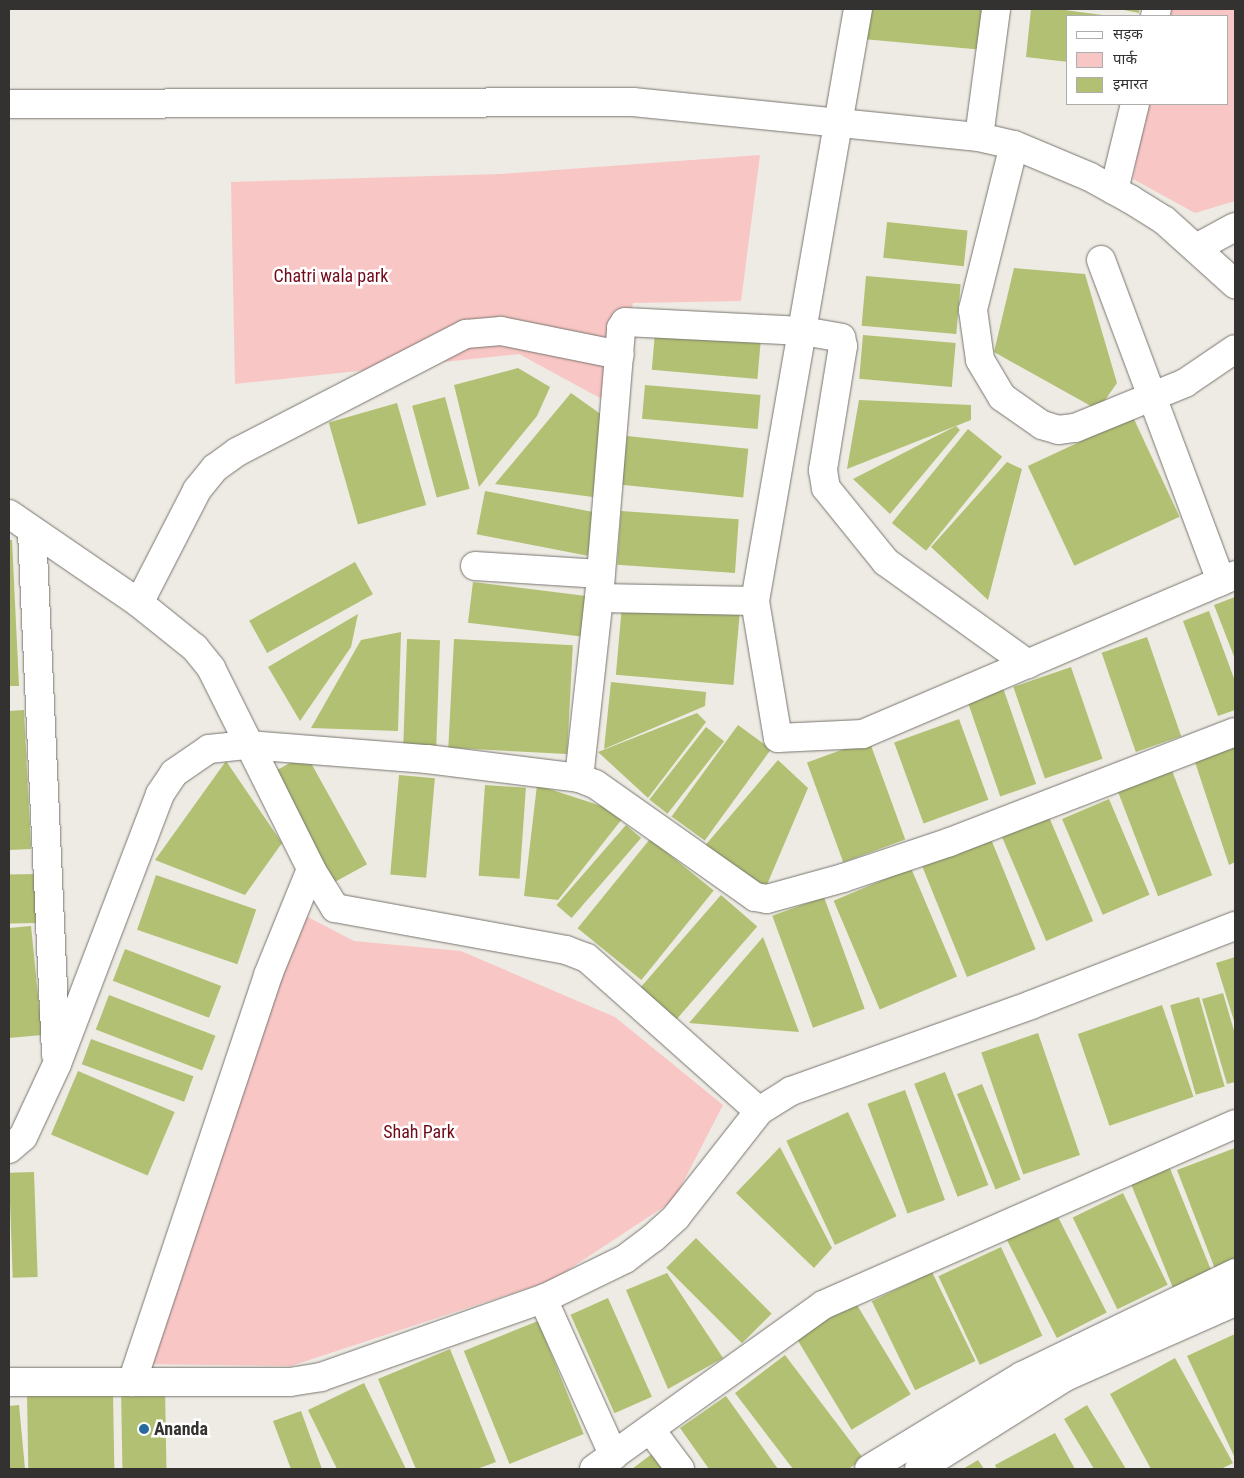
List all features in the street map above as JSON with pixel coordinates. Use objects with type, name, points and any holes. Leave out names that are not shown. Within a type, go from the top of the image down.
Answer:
[{"type":"street","points":[[858,9],[755,601],[778,738],[863,734],[1228,578],[1151,397],[1101,260]]},
{"type":"street","points":[[979,137],[996,9]]},
{"type":"street","points":[[9,104],[633,102],[979,137],[1014,145],[1114,190],[1164,220],[1235,284]]},
{"type":"street","points":[[1114,190],[1135,105]]},
{"type":"street","points":[[1014,145],[973,310],[980,360],[992,385],[1002,397],[1030,419],[1058,430],[1075,428],[1185,383],[1235,349]]},
{"type":"street","points":[[1196,248],[1235,228]]},
{"type":"street","points":[[579,778],[600,586],[621,325],[627,321],[803,331],[836,336],[843,346],[823,470],[826,488],[886,562],[1028,664]]},
{"type":"street","points":[[139,603],[197,490],[215,468],[273,434],[466,334],[479,331],[501,331],[620,355]]},
{"type":"street","points":[[9,514],[139,603],[195,648],[211,668],[323,892],[340,911],[566,950],[586,958],[759,1111]]},
{"type":"street","points":[[32,531],[56,1064]]},
{"type":"street","points":[[475,566],[600,586],[755,601]]},
{"type":"street","points":[[9,1149],[26,1131],[56,1064],[160,794],[174,772],[197,755],[209,749],[248,745],[427,760],[579,778],[595,784],[755,897],[767,899],[843,878],[950,842],[1235,732]]},
{"type":"street","points":[[132,1382],[268,975],[311,869]]},
{"type":"street","points":[[9,1382],[290,1382],[321,1377],[543,1299],[625,1259],[665,1228],[676,1217],[759,1111],[791,1091],[1031,1005],[1235,926]]},
{"type":"street","points":[[543,1299],[604,1462],[823,1306],[1235,1124]]},
{"type":"street","points":[[869,1469],[1022,1376],[1235,1273]]},
{"type":"street","points":[[919,1469],[1065,1377],[1235,1302]]},
{"type":"street","points":[[650,1429],[680,1469]]},
{"type":"green space","points":[[1163,9],[1235,9],[1235,201],[1195,213],[1133,179],[1146,105],[1229,105],[1229,15],[1162,15]]},
{"type":"green space","name":"Chatri wala park","points":[[760,155],[741,301],[633,303],[611,404],[519,354],[235,384],[231,182],[500,174]]},
{"type":"green space","name":"Shah Park","points":[[304,915],[354,941],[461,951],[615,1017],[723,1105],[674,1200],[553,1280],[291,1366],[140,1364]]},
{"type":"building","points":[[865,9],[988,9],[984,50],[863,39]]},
{"type":"building","points":[[1031,9],[1057,9],[1102,15],[1066,15],[1066,62],[1026,57]]},
{"type":"building","points":[[1119,9],[1139,9],[1139,13]]},
{"type":"building","points":[[887,222],[968,230],[964,266],[883,258]]},
{"type":"building","points":[[1014,268],[1085,274],[1117,383],[1098,410],[994,352]]},
{"type":"building","points":[[866,276],[961,284],[956,334],[862,326]]},
{"type":"building","points":[[655,333],[761,342],[757,379],[652,370]]},
{"type":"building","points":[[863,335],[956,343],[952,387],[859,379]]},
{"type":"building","points":[[518,368],[550,387],[537,416],[479,487],[454,385]]},
{"type":"building","points":[[645,385],[761,395],[758,429],[642,419]]},
{"type":"building","points":[[571,393],[602,415],[604,444],[593,497],[495,484]]},
{"type":"building","points":[[445,397],[470,489],[437,498],[412,406]]},
{"type":"building","points":[[859,400],[971,405],[971,420],[847,469]]},
{"type":"building","points":[[397,403],[426,505],[358,524],[329,423]]},
{"type":"building","points":[[1133,417],[1179,517],[1074,566],[1028,466]]},
{"type":"building","points":[[956,426],[960,430],[890,514],[853,479]]},
{"type":"building","points":[[968,429],[1002,457],[926,551],[892,523]]},
{"type":"building","points":[[627,436],[748,449],[743,497],[622,485]]},
{"type":"building","points":[[1007,462],[1022,469],[988,600],[931,547]]},
{"type":"building","points":[[485,491],[596,513],[588,556],[477,534]]},
{"type":"building","points":[[621,511],[739,519],[735,573],[617,565]]},
{"type":"building","points":[[9,540],[12,540],[19,686],[9,686]]},
{"type":"building","points":[[355,562],[373,594],[267,653],[249,621]]},
{"type":"building","points":[[473,582],[586,596],[581,637],[468,623]]},
{"type":"building","points":[[1235,597],[1235,659],[1214,605]]},
{"type":"building","points":[[622,605],[740,615],[733,685],[616,675]]},
{"type":"building","points":[[1209,611],[1235,681],[1235,710],[1218,716],[1183,621]]},
{"type":"building","points":[[358,614],[351,647],[300,721],[268,667]]},
{"type":"building","points":[[401,632],[398,731],[311,728],[361,640]]},
{"type":"building","points":[[1147,637],[1181,736],[1136,752],[1102,653]]},
{"type":"building","points":[[407,639],[440,640],[436,746],[403,745]]},
{"type":"building","points":[[454,639],[573,645],[567,754],[448,748]]},
{"type":"building","points":[[1071,667],[1103,759],[1045,779],[1013,687]]},
{"type":"building","points":[[611,682],[706,692],[705,706],[604,749]]},
{"type":"building","points":[[1001,682],[1036,784],[1000,796],[965,694]]},
{"type":"building","points":[[24,710],[31,849],[9,850],[9,711]]},
{"type":"building","points":[[697,713],[706,722],[648,798],[598,752]]},
{"type":"building","points":[[959,719],[988,800],[924,823],[894,743]]},
{"type":"building","points":[[738,725],[771,749],[705,841],[672,816]]},
{"type":"building","points":[[706,727],[724,741],[667,814],[649,799]]},
{"type":"building","points":[[869,740],[905,840],[843,862],[807,763]]},
{"type":"building","points":[[1235,745],[1235,862],[1229,865],[1194,759]]},
{"type":"building","points":[[306,754],[367,864],[334,883],[273,772]]},
{"type":"building","points":[[778,760],[808,788],[766,887],[703,848]]},
{"type":"building","points":[[226,761],[282,843],[245,895],[155,860]]},
{"type":"building","points":[[1171,768],[1212,875],[1158,896],[1117,789]]},
{"type":"building","points":[[399,775],[435,778],[426,878],[390,875]]},
{"type":"building","points":[[485,785],[526,788],[520,879],[479,876]]},
{"type":"building","points":[[537,785],[626,814],[558,900],[524,896]]},
{"type":"building","points":[[1109,799],[1150,895],[1103,915],[1062,819]]},
{"type":"building","points":[[1049,817],[1093,921],[1046,941],[1002,837]]},
{"type":"building","points":[[626,825],[641,838],[572,918],[556,905]]},
{"type":"building","points":[[650,839],[714,891],[641,980],[578,928]]},
{"type":"building","points":[[991,839],[1036,949],[967,977],[922,867]]},
{"type":"building","points":[[911,868],[957,977],[880,1009],[834,901]]},
{"type":"building","points":[[9,874],[37,874],[38,923],[10,923]]},
{"type":"building","points":[[156,875],[256,910],[237,964],[137,930]]},
{"type":"building","points":[[721,895],[757,926],[677,1019],[640,988]]},
{"type":"building","points":[[824,897],[865,1009],[813,1028],[772,916]]},
{"type":"building","points":[[31,926],[42,1035],[9,1038],[9,928]]},
{"type":"building","points":[[763,937],[799,1032],[689,1023]]},
{"type":"building","points":[[125,949],[221,986],[209,1018],[113,981]]},
{"type":"building","points":[[1235,957],[1235,1024],[1216,963]]},
{"type":"building","points":[[1223,993],[1235,1034],[1235,1082],[1227,1084],[1202,999]]},
{"type":"building","points":[[109,995],[215,1036],[202,1070],[96,1030]]},
{"type":"building","points":[[1199,997],[1225,1086],[1196,1095],[1170,1005]]},
{"type":"building","points":[[1162,1005],[1194,1097],[1109,1126],[1078,1034]]},
{"type":"building","points":[[1038,1033],[1080,1155],[1023,1175],[981,1053]]},
{"type":"building","points":[[91,1039],[193,1076],[184,1102],[82,1064]]},
{"type":"building","points":[[78,1071],[175,1112],[148,1176],[51,1135]]},
{"type":"building","points":[[945,1072],[988,1185],[958,1197],[914,1084]]},
{"type":"building","points":[[982,1084],[1021,1179],[996,1190],[957,1094]]},
{"type":"building","points":[[905,1090],[945,1200],[907,1214],[867,1104]]},
{"type":"building","points":[[848,1112],[897,1216],[835,1245],[786,1141]]},
{"type":"building","points":[[780,1147],[832,1248],[814,1268],[736,1193]]},
{"type":"building","points":[[1235,1148],[1235,1261],[1215,1269],[1177,1170]]},
{"type":"building","points":[[1169,1166],[1215,1279],[1176,1295],[1130,1182]]},
{"type":"building","points":[[34,1172],[38,1277],[13,1278],[9,1173]]},
{"type":"building","points":[[1123,1193],[1168,1285],[1117,1309],[1073,1218]]},
{"type":"building","points":[[1055,1211],[1107,1313],[1057,1338],[1005,1236]]},
{"type":"building","points":[[696,1238],[772,1314],[742,1343],[666,1268]]},
{"type":"building","points":[[1001,1247],[1042,1336],[980,1365],[938,1276]]},
{"type":"building","points":[[932,1272],[975,1361],[915,1390],[872,1301]]},
{"type":"building","points":[[667,1273],[723,1358],[668,1389],[626,1290]]},
{"type":"building","points":[[608,1298],[652,1397],[614,1413],[571,1315]]},
{"type":"building","points":[[854,1300],[911,1394],[852,1430],[795,1336]]},
{"type":"building","points":[[538,1321],[584,1434],[510,1464],[464,1351]]},
{"type":"building","points":[[1235,1334],[1235,1458],[1187,1356]]},
{"type":"building","points":[[450,1349],[496,1462],[477,1469],[416,1469],[378,1379]]},
{"type":"building","points":[[785,1355],[863,1458],[849,1469],[793,1469],[735,1393]]},
{"type":"building","points":[[1175,1358],[1233,1463],[1221,1469],[1151,1469],[1110,1394]]},
{"type":"building","points":[[364,1383],[406,1469],[337,1469],[308,1410]]},
{"type":"building","name":"Ananda","points":[[165,1387],[166,1469],[122,1469],[121,1388]]},
{"type":"building","points":[[113,1392],[114,1469],[28,1469],[27,1394]]},
{"type":"building","points":[[726,1396],[778,1469],[709,1469],[680,1428]]},
{"type":"building","points":[[19,1405],[25,1469],[9,1469],[9,1406]]},
{"type":"building","points":[[1087,1405],[1126,1469],[1094,1469],[1064,1419]]},
{"type":"building","points":[[301,1411],[322,1469],[291,1469],[273,1421]]},
{"type":"building","points":[[1055,1433],[1075,1469],[997,1469],[995,1465]]},
{"type":"building","points":[[657,1450],[671,1469],[632,1469]]},
{"type":"building","points":[[978,1460],[984,1469],[963,1469]]},
{"type":"place","name":"Ananda","points":[[144,1429]]}]
